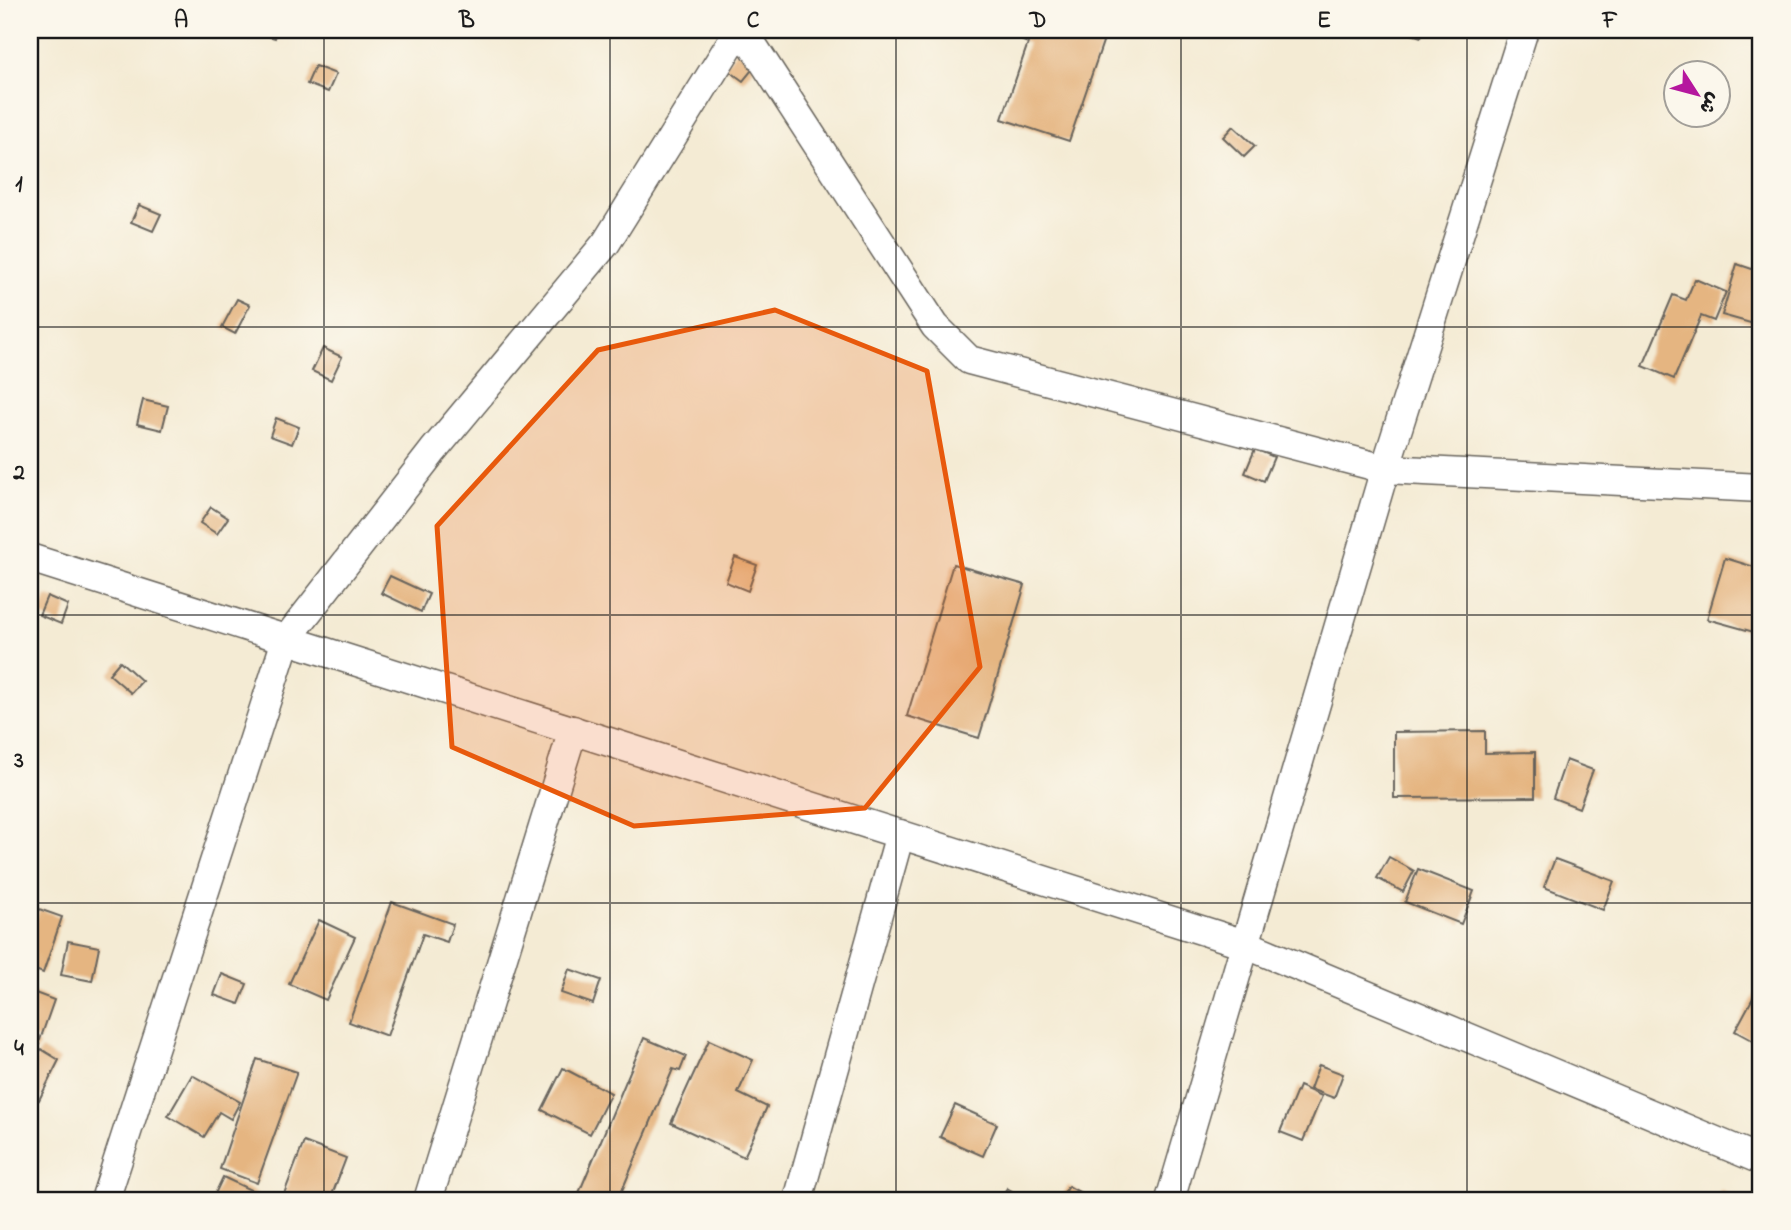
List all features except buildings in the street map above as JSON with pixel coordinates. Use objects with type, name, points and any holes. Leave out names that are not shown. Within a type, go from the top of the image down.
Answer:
[{"type":"street","points":[[105,1200],[286,639],[433,451],[606,243],[741,30],[935,326],[969,360],[1385,469],[1761,488]]},
{"type":"street","points":[[1170,1200],[1385,469],[1524,30]]},
{"type":"street","points":[[30,558],[1245,944],[1761,1160]]},
{"type":"street","points":[[428,1200],[573,730]]},
{"type":"street","points":[[798,1200],[900,834]]},
{"type":"highlighted area","points":[[775,310],[927,371],[980,667],[865,808],[634,826],[452,747],[437,526],[598,350]]}]
